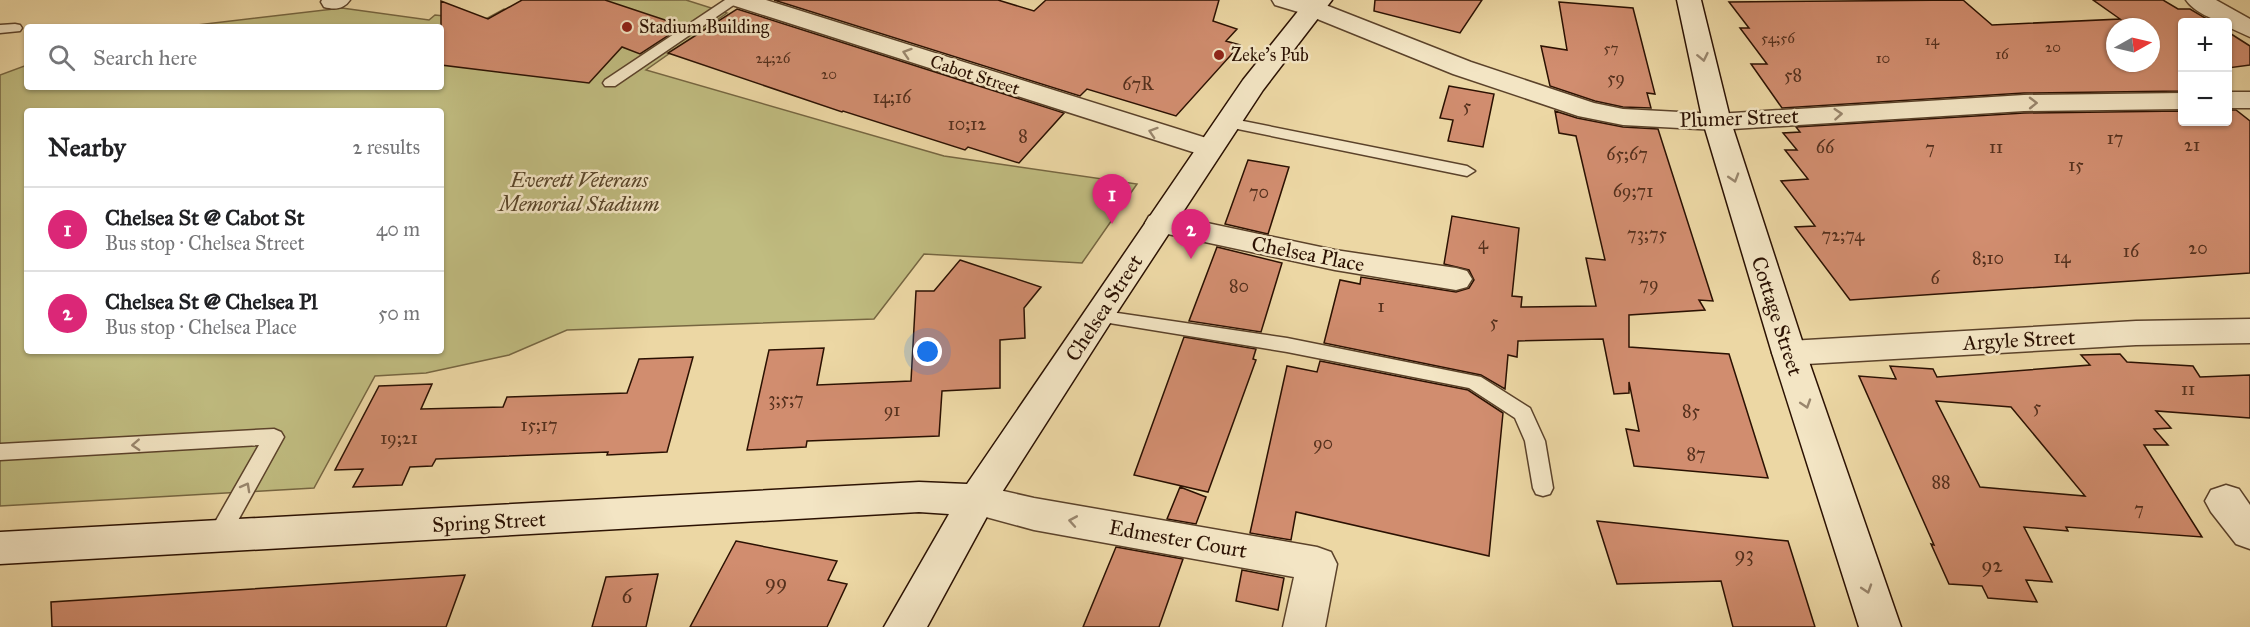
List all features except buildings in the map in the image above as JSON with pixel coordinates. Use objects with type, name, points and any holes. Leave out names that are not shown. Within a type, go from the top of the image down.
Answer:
[{"type":"street","name":"Cabot Street","points":[[741,0],[1209,148]]},
{"type":"street","name":"Plumer Street","points":[[1284,0],[1317,4],[1462,68],[1588,110],[1623,117],[1717,122],[1941,107],[2178,101]]},
{"type":"street","name":"Cottage Street","points":[[1689,0],[1717,122],[1789,353],[1880,627]]},
{"type":"street","points":[[2198,0],[2250,29]]},
{"type":"street","name":"Chelsea Street","points":[[905,627],[977,500],[1097,316],[1252,86],[1317,4]]},
{"type":"street","points":[[2232,100],[2250,100]]},
{"type":"street","name":"Chelsea Place","points":[[1160,223],[1335,260],[1456,279]]},
{"type":"street","name":"Argyle Street","points":[[1789,353],[2136,333],[2250,331]]},
{"type":"street","name":"Spring Street","points":[[0,548],[217,538],[919,497],[977,500]]},
{"type":"street","name":"Edmester Court","points":[[977,500],[1034,514],[1317,564],[1304,627]]},
{"type":"street","points":[[2226,500],[2224,501],[2250,533]]},
{"type":"lane","points":[[610,83],[734,0]]},
{"type":"lane","points":[[0,29],[15,28]]},
{"type":"lane","points":[[1228,123],[1467,171]]},
{"type":"lane","points":[[1097,316],[1287,345],[1474,382],[1523,413],[1535,441],[1543,488]]},
{"type":"lane","points":[[0,452],[274,437],[217,538]]},
{"type":"green space","name":"Everett Veterans Memorial Stadium","points":[[591,0],[686,0],[727,13],[646,70],[944,156],[1137,184],[1082,263],[924,254],[874,319],[567,330],[509,355],[426,373],[375,376],[314,488],[0,506],[0,75],[24,66],[24,90],[444,90],[444,24],[206,24],[342,8],[429,20],[435,15],[484,20],[504,9],[549,25]]},
{"type":"place","name":"Stadium Building","points":[[627,27]]},
{"type":"place","name":"Zeke's Pub","points":[[1219,55]]},
{"type":"place","name":"Chelsea St @ Cabot St","points":[[1112,224]]},
{"type":"place","name":"Chelsea St @ Chelsea Pl","points":[[1191,259]]}]
